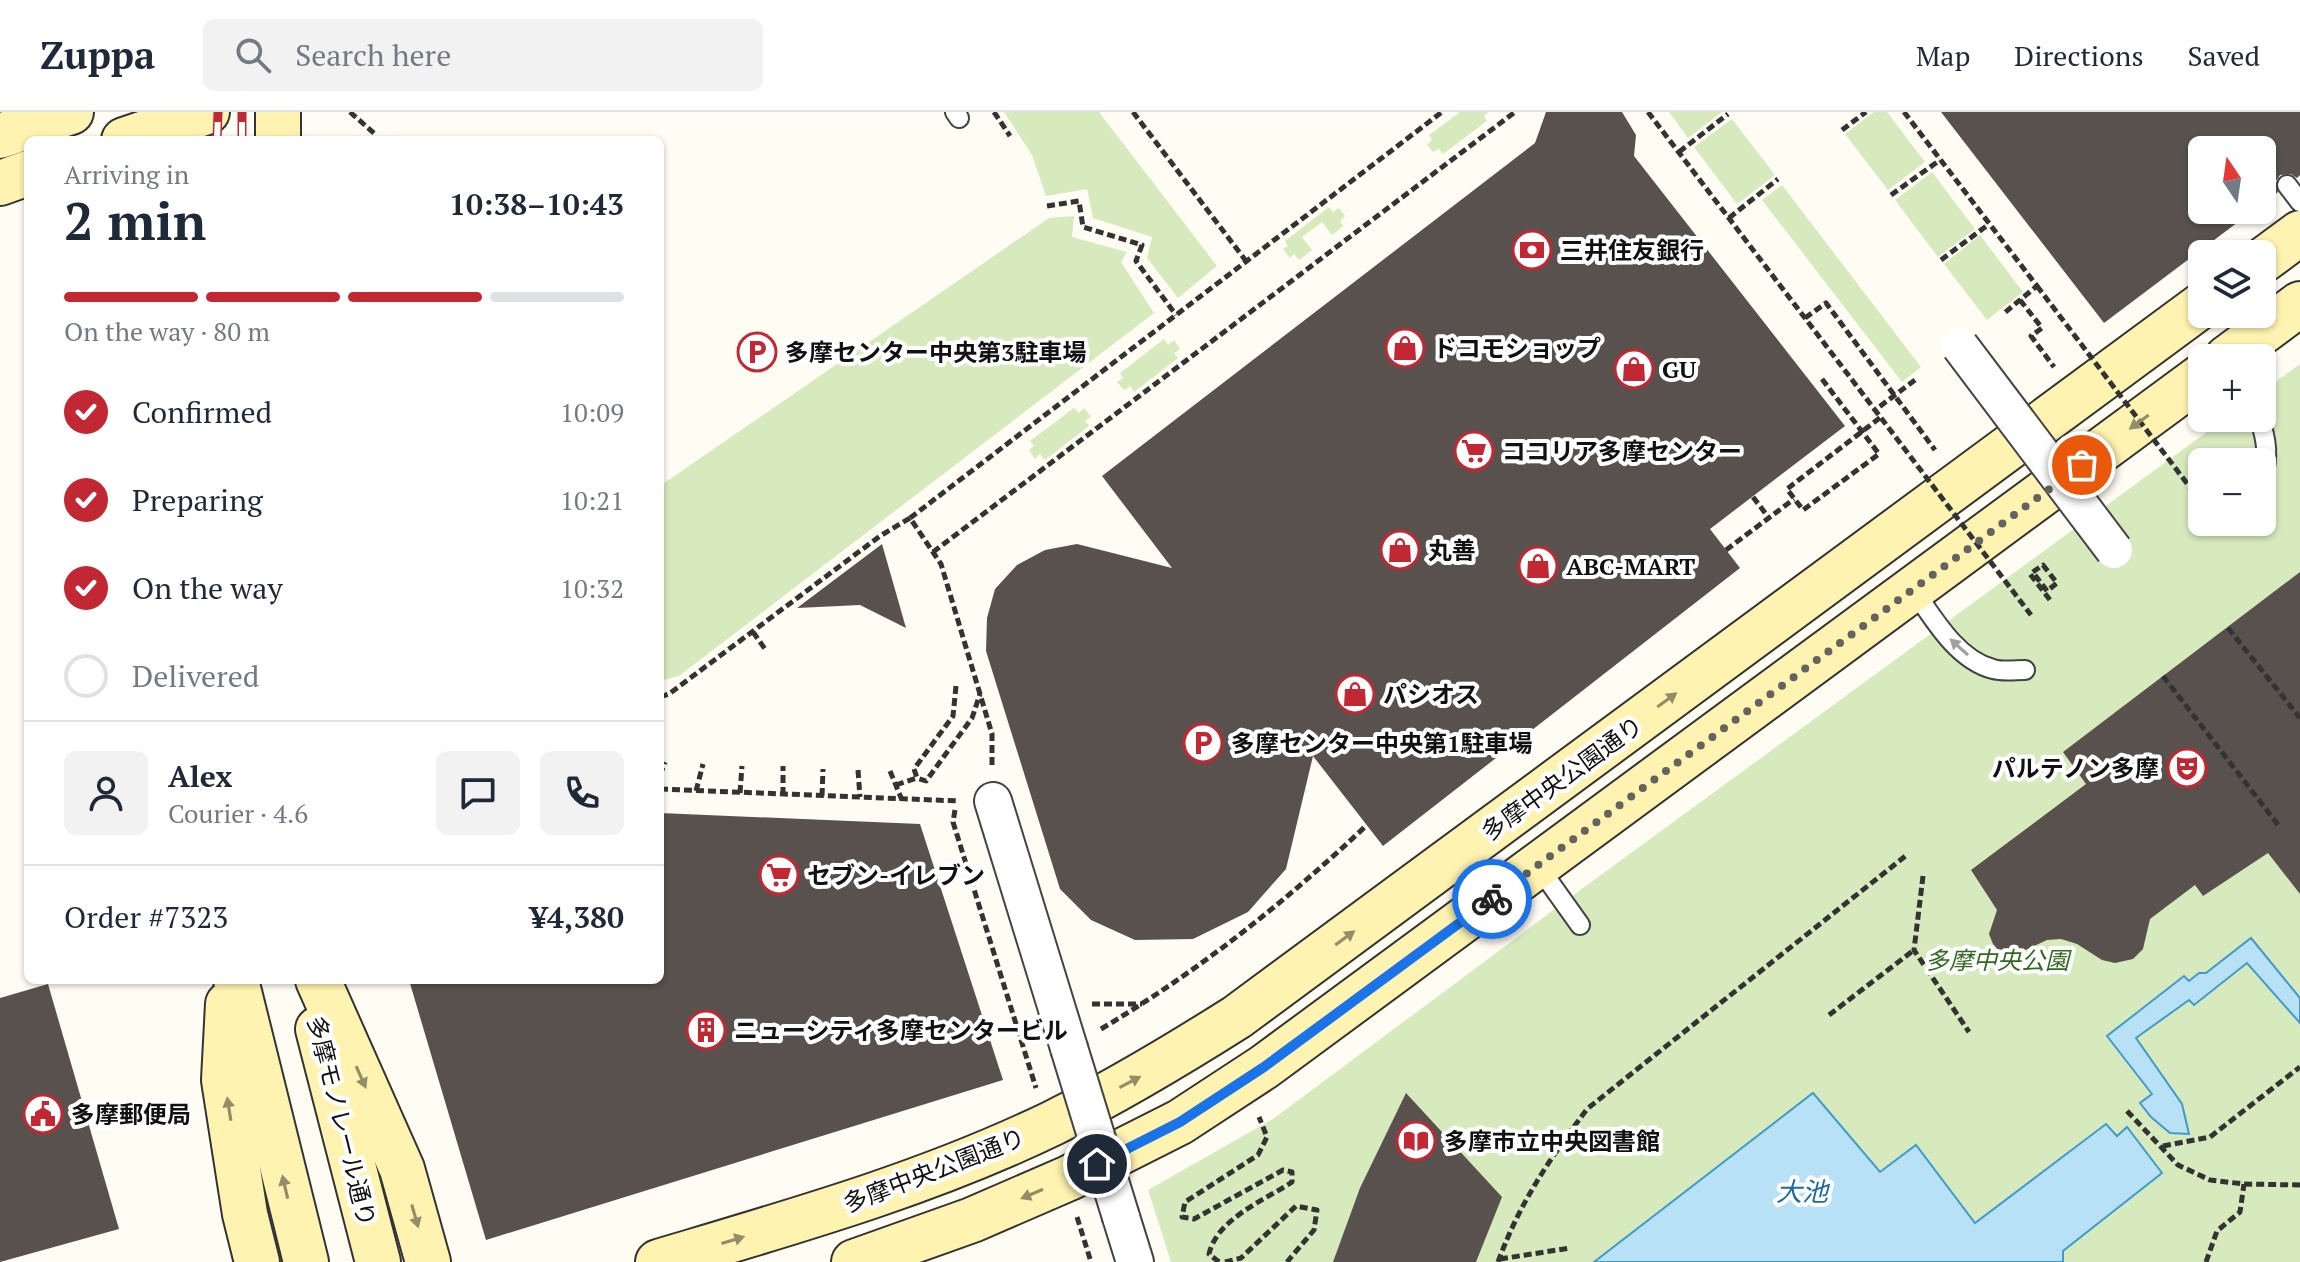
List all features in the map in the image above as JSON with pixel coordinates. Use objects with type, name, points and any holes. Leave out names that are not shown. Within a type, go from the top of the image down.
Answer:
[{"type":"street","points":[[0,136],[71,112]]},
{"type":"street","points":[[278,112],[278,136]]},
{"type":"street","points":[[137,136],[188,121]]},
{"type":"street","points":[[0,183],[24,174]]},
{"type":"street","points":[[2276,251],[2300,233]]},
{"type":"street","points":[[2246,344],[2300,304]]},
{"type":"street","name":"多摩中央公園通り","points":[[664,1261],[862,1201],[955,1165],[1051,1123],[1152,1070],[1237,1017],[2188,315]]},
{"type":"street","points":[[1960,346],[2114,550]]},
{"type":"street","points":[[871,1260],[1069,1178],[1180,1122],[1264,1067],[2188,386]]},
{"type":"street","points":[[993,801],[1135,1262]]},
{"type":"street","points":[[229,984],[224,1080],[245,1214],[257,1262]]},
{"type":"street","points":[[237,984],[306,1262]]},
{"type":"street","name":"多摩モノレール通り","points":[[309,984],[316,1024],[378,1262]]},
{"type":"street","points":[[320,984],[402,1169],[428,1262]]},
{"type":"lane","points":[[2287,185],[2300,202]]},
{"type":"lane","points":[[1913,589],[1946,635],[1979,665],[1997,670],[2025,670]]},
{"type":"lane","points":[[1538,866],[1580,925]]},
{"type":"path","points":[[350,112],[376,135]]},
{"type":"path","points":[[994,112],[1010,136]]},
{"type":"path","points":[[1133,112],[1246,261]]},
{"type":"path","points":[[664,696],[880,536],[910,518],[1442,112]]},
{"type":"path","points":[[933,552],[1515,112]]},
{"type":"path","points":[[1648,112],[2031,615]]},
{"type":"path","points":[[1842,130],[1866,112]]},
{"type":"path","points":[[1904,112],[2188,485]]},
{"type":"path","points":[[1679,152],[1728,114]]},
{"type":"path","points":[[1891,195],[1940,160]]},
{"type":"path","points":[[1729,218],[1778,179]]},
{"type":"path","points":[[1047,206],[1079,201],[1083,227],[1142,245],[1136,261],[1176,315]]},
{"type":"path","points":[[1941,260],[1989,224]]},
{"type":"path","points":[[2003,314],[2037,286]]},
{"type":"path","points":[[2020,300],[2042,328],[2031,336],[2060,375]]},
{"type":"path","points":[[1805,318],[1826,303],[1943,461]]},
{"type":"path","points":[[1822,379],[1861,431],[1879,454],[1803,510],[1787,489],[1861,431],[1881,417]]},
{"type":"path","points":[[1875,410],[1915,380]]},
{"type":"path","points":[[1753,497],[1769,518]]},
{"type":"path","points":[[1726,550],[1794,499]]},
{"type":"path","points":[[664,789],[993,801],[992,734],[980,693],[941,564],[910,518]]},
{"type":"path","points":[[2035,575],[2047,591],[2057,583],[2043,565],[2030,574],[2050,600]]},
{"type":"path","points":[[2228,628],[2300,718]]},
{"type":"path","points":[[753,632],[765,649]]},
{"type":"path","points":[[2163,676],[2279,826]]},
{"type":"path","points":[[917,778],[914,769],[953,716],[956,686]]},
{"type":"path","points":[[896,785],[917,778],[926,781],[972,718],[980,693]]},
{"type":"path","points":[[696,791],[703,764]]},
{"type":"path","points":[[740,793],[742,766]]},
{"type":"path","points":[[783,766],[783,795]]},
{"type":"path","points":[[822,796],[823,769]]},
{"type":"path","points":[[858,770],[860,797]]},
{"type":"path","points":[[890,771],[902,800]]},
{"type":"path","points":[[956,802],[953,822],[1038,1094]]},
{"type":"path","points":[[1069,1048],[1213,957],[1308,881],[1367,825]]},
{"type":"path","points":[[1499,1260],[1523,1200],[1587,1109],[1908,854]]},
{"type":"path","points":[[1923,876],[1914,950],[1969,1032]]},
{"type":"path","points":[[1829,1015],[1914,950]]},
{"type":"path","points":[[2163,1146],[2210,1137],[2300,1067]]},
{"type":"path","points":[[1219,1262],[1209,1254],[1213,1238],[1227,1223],[1292,1182],[1292,1172],[1283,1170],[1194,1219],[1182,1217],[1185,1202],[1258,1155],[1267,1137],[1257,1111]]},
{"type":"path","points":[[2127,1111],[2178,1165],[2210,1180],[2300,1185]]},
{"type":"path","points":[[2206,1262],[2217,1231],[2240,1212],[2244,1184]]},
{"type":"path","points":[[1225,1262],[1241,1258],[1296,1206],[1317,1210],[1314,1230],[1287,1262]]},
{"type":"path","points":[[1076,1214],[1091,1262]]},
{"type":"path","points":[[1499,1260],[1570,1248]]},
{"type":"green space","points":[[1004,112],[1099,112],[1217,266],[1178,298],[1147,258],[1152,237],[1093,218],[1087,189],[1046,196],[1032,155]]},
{"type":"green space","points":[[1460,112],[1488,112],[1484,116],[1487,121],[1443,154],[1439,149],[1433,152],[1427,145],[1432,140],[1429,135]]},
{"type":"green space","points":[[1669,112],[1722,112],[1688,138]]},
{"type":"green space","points":[[1874,112],[1887,112],[1925,162],[1888,190],[1845,134]]},
{"type":"green space","points":[[1732,119],[1775,175],[1737,204],[1694,147]]},
{"type":"green space","points":[[1932,172],[1975,229],[1938,257],[1895,200]]},
{"type":"green space","points":[[1782,185],[1921,367],[1902,382],[1762,200]]},
{"type":"green space","points":[[1329,207],[1333,212],[1339,208],[1345,216],[1340,221],[1343,226],[1332,235],[1322,222],[1302,237],[1312,250],[1299,260],[1294,254],[1290,258],[1283,249],[1288,246],[1285,241]]},
{"type":"green space","points":[[1074,216],[1072,237],[1127,252],[1121,262],[1154,313],[679,676],[664,680],[664,483],[1049,218]]},
{"type":"green space","points":[[1980,235],[2023,292],[1987,320],[1944,264]]},
{"type":"green space","points":[[1164,339],[1168,345],[1174,340],[1180,349],[1174,353],[1178,358],[1134,392],[1130,386],[1124,390],[1117,382],[1123,378],[1120,373]]},
{"type":"green space","name":"多摩中央公園","points":[[2300,364],[2300,1262],[1171,1262],[1148,1190],[1273,1119],[2207,432],[2276,432],[2276,382]]},
{"type":"green space","points":[[1074,408],[1079,413],[1084,408],[1091,417],[1085,421],[1089,426],[1045,460],[1040,454],[1035,459],[1029,450],[1034,446],[1030,441]]},
{"type":"water","points":[[2251,938],[2300,998],[2300,1023],[2247,963],[2194,1005],[2189,1000],[2136,1038],[2182,1104],[2189,1134],[2170,1133],[2140,1103],[2152,1094],[2107,1036],[2184,976],[2189,981],[2199,973],[2206,973]]},
{"type":"water","name":"大池","points":[[1813,1093],[1880,1172],[1916,1145],[1975,1223],[2106,1124],[2117,1136],[2127,1127],[2162,1173],[2063,1251],[2063,1262],[1594,1262]]},
{"type":"building","name":"ココリア多摩センター","points":[[1546,112],[1622,112],[1636,135],[1634,156],[1845,426],[1710,529],[1740,568],[1383,846],[1313,756],[1286,869],[1248,912],[1193,939],[1135,940],[1091,920],[1060,889],[986,651],[987,618],[995,589],[1017,565],[1045,550],[1077,544],[1172,568],[1102,476],[1535,143]]},
{"type":"building","points":[[1941,112],[2300,112],[2300,175],[2297,178],[2291,174],[2280,175],[2276,181],[2276,136],[2188,136],[2188,224],[2235,224],[2214,240],[2188,240],[2188,260],[2104,323]]},
{"type":"building","points":[[882,544],[906,628],[860,605],[797,608]]},
{"type":"building","name":"パルテノン多摩","points":[[2300,572],[2300,894],[2268,853],[2203,896],[2195,885],[2150,919],[2143,949],[2133,959],[2115,963],[2102,960],[2077,944],[2061,939],[2047,940],[2017,954],[2001,953],[1989,934],[1997,910],[1971,870],[2086,784],[2063,752]]},
{"type":"building","name":"ニューシティ多摩センタービル","points":[[664,813],[920,824],[1003,1080],[486,1240],[410,984],[664,984]]},
{"type":"building","name":"多摩郵便局","points":[[48,984],[119,1229],[0,1262],[0,998]]},
{"type":"building","name":"多摩市立中央図書館","points":[[1406,1093],[1502,1197],[1476,1262],[1333,1262],[1360,1188]]},
{"type":"railway","points":[[217,136],[218,112]]},
{"type":"railway","points":[[242,112],[242,136]]},
{"type":"way so far","points":[[1492,899],[2082,465]]},
{"type":"place","name":"三井住友銀行","points":[[1532,250]]},
{"type":"place","name":"ドコモショップ","points":[[1405,348]]},
{"type":"place","name":"多摩センター中央第3駐車場","points":[[757,352]]},
{"type":"place","name":"GU","points":[[1634,369]]},
{"type":"place","name":"ココリア多摩センター","points":[[1474,451]]},
{"type":"place","name":"丸善","points":[[1400,550]]},
{"type":"place","name":"ABC-MART","points":[[1538,566]]},
{"type":"place","name":"パシオス","points":[[1355,694]]},
{"type":"place","name":"多摩センター中央第1駐車場","points":[[1203,743]]},
{"type":"place","name":"パルテノン多摩","points":[[2187,768]]},
{"type":"place","name":"セブン-イレブン","points":[[779,875]]},
{"type":"place","name":"ニューシティ多摩センタービル","points":[[706,1030]]},
{"type":"place","name":"多摩郵便局","points":[[43,1114]]},
{"type":"place","name":"多摩市立中央図書館","points":[[1416,1141]]},
{"type":"route","points":[[1097,1164],[1180,1122],[1264,1067],[1492,899]]}]
